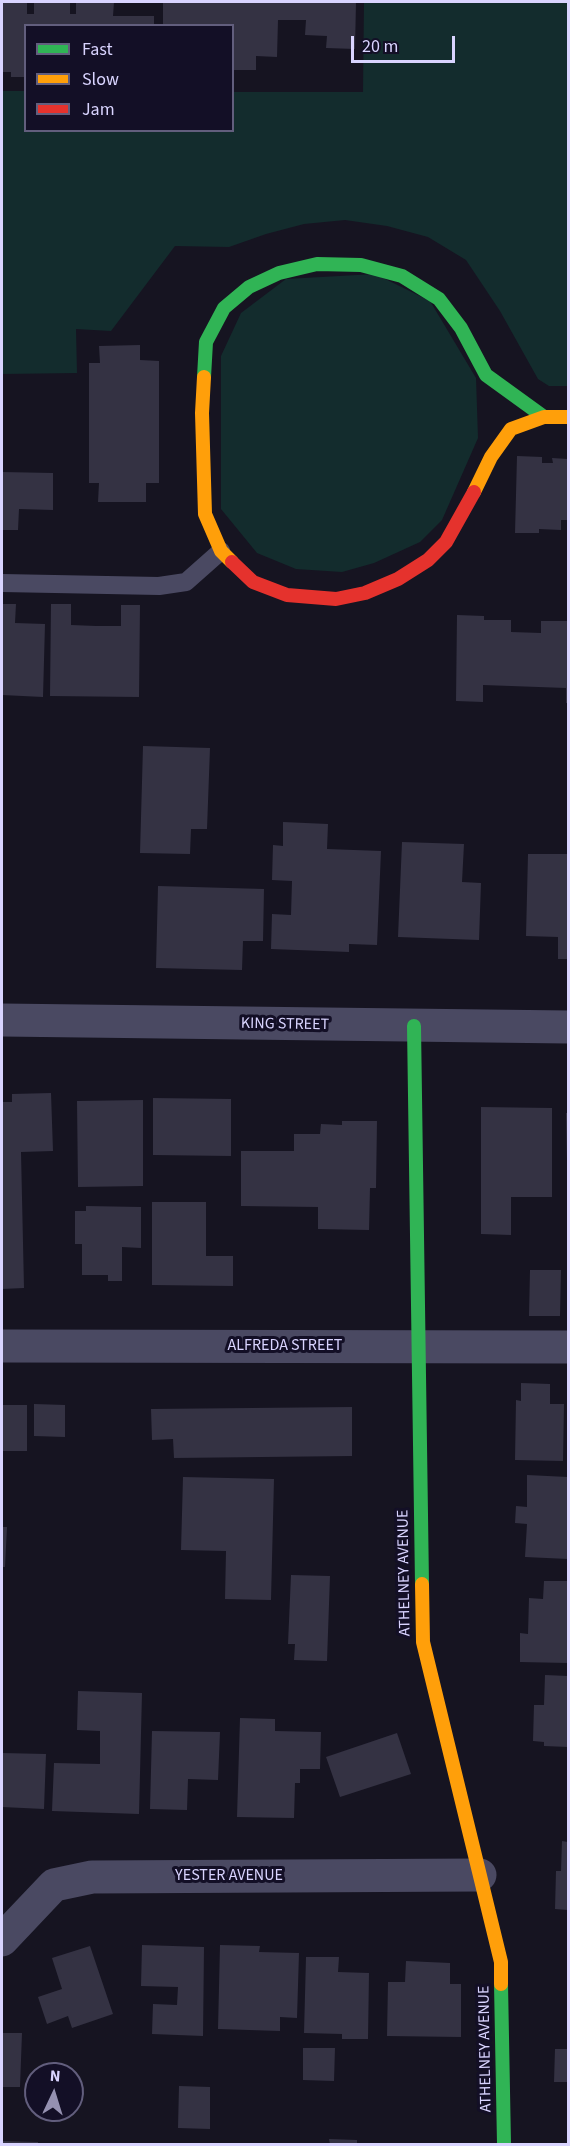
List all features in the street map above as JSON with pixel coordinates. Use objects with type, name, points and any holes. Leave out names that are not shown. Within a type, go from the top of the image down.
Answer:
[{"type":"street","points":[[544,417],[486,375],[461,328],[439,299],[402,276],[361,265],[317,264],[279,273],[249,287],[224,308],[206,342],[202,413],[205,514],[221,551],[254,582],[287,595],[336,599],[365,593],[398,579],[433,556],[446,542],[464,513],[491,457],[511,429],[544,417],[568,417]]},
{"type":"street","name":"KING STREET","points":[[2,1020],[568,1027]]},
{"type":"street","name":"ATHELNEY AVENUE","points":[[414,1026],[423,1642],[501,1962],[504,2145]]},
{"type":"street","name":"ALFREDA STREET","points":[[2,1346],[568,1347]]},
{"type":"street","name":"YESTER AVENUE","points":[[2,1940],[54,1885],[92,1876],[480,1875]]},
{"type":"lane","points":[[2,583],[159,586],[186,582],[221,551]]},
{"type":"green space","points":[[364,2],[568,2],[568,386],[549,386],[538,379],[500,311],[466,260],[428,237],[387,226],[345,220],[304,224],[229,247],[175,246],[111,331],[76,329],[77,373],[2,374],[2,91],[24,91],[24,132],[234,132],[234,92],[363,92]]},
{"type":"green space","points":[[375,274],[430,301],[476,378],[478,438],[442,520],[420,542],[374,563],[342,572],[296,569],[257,553],[221,509],[221,356],[241,313],[286,279]]},
{"type":"building","points":[[2,2],[27,2],[27,14],[34,14],[34,2],[70,2],[70,14],[76,14],[76,2],[114,2],[113,16],[154,16],[154,24],[24,24],[24,77],[11,77],[11,72],[2,72]]},
{"type":"building","points":[[163,2],[356,2],[355,49],[326,48],[327,36],[305,35],[306,20],[278,20],[277,57],[256,56],[256,70],[234,70],[234,24],[163,24]]},
{"type":"building","points":[[140,345],[140,360],[159,361],[159,483],[146,483],[146,502],[98,502],[99,483],[89,483],[89,363],[100,363],[99,346]]},
{"type":"building","points":[[517,456],[542,457],[542,463],[553,463],[552,458],[568,459],[568,520],[561,520],[561,530],[539,529],[539,533],[515,533]]},
{"type":"building","points":[[2,472],[53,473],[53,510],[19,509],[18,530],[2,530]]},
{"type":"building","points":[[2,604],[16,604],[15,623],[45,624],[43,697],[2,695]]},
{"type":"building","points":[[51,604],[71,604],[71,625],[96,626],[121,626],[121,605],[140,605],[139,697],[50,696]]},
{"type":"building","points":[[457,615],[484,616],[484,620],[511,620],[511,632],[541,633],[541,621],[568,621],[568,703],[566,703],[566,688],[483,685],[483,702],[456,701]]},
{"type":"building","points":[[143,746],[210,748],[207,829],[191,829],[190,854],[140,853]]},
{"type":"building","points":[[283,822],[328,824],[327,849],[381,851],[377,945],[349,944],[349,952],[271,949],[272,914],[291,915],[292,881],[272,880],[273,845],[283,846]]},
{"type":"building","points":[[402,842],[464,844],[462,882],[481,883],[479,940],[398,937]]},
{"type":"building","points":[[528,854],[568,854],[568,959],[558,959],[558,937],[526,936]]},
{"type":"building","points":[[158,886],[264,889],[263,941],[243,941],[242,970],[156,968]]},
{"type":"building","points":[[51,1093],[53,1151],[21,1152],[24,1288],[2,1289],[2,1102],[12,1102],[12,1094]]},
{"type":"building","points":[[153,1098],[231,1099],[231,1156],[153,1155]]},
{"type":"building","points":[[143,1100],[143,1186],[78,1187],[77,1101]]},
{"type":"building","points":[[481,1107],[552,1108],[552,1197],[511,1197],[511,1235],[481,1234]]},
{"type":"building","points":[[566,1113],[568,1113],[568,1161],[567,1161]]},
{"type":"building","points":[[342,1121],[377,1121],[376,1188],[370,1188],[369,1230],[318,1229],[318,1207],[241,1206],[241,1151],[294,1151],[294,1134],[320,1134],[321,1124],[342,1125]]},
{"type":"building","points":[[152,1202],[206,1202],[206,1256],[233,1256],[233,1286],[152,1285]]},
{"type":"building","points":[[86,1206],[141,1207],[141,1248],[122,1247],[122,1281],[108,1281],[108,1275],[82,1275],[82,1244],[75,1244],[75,1211],[86,1211]]},
{"type":"building","points":[[530,1270],[561,1270],[560,1316],[529,1316]]},
{"type":"building","points":[[521,1383],[550,1384],[550,1404],[564,1404],[563,1461],[515,1460],[516,1400],[521,1401]]},
{"type":"building","points":[[34,1404],[65,1405],[65,1437],[34,1436]]},
{"type":"building","points":[[2,1405],[27,1405],[27,1451],[2,1451]]},
{"type":"building","points":[[352,1407],[352,1456],[174,1458],[173,1439],[152,1440],[151,1409]]},
{"type":"building","points":[[527,1475],[568,1477],[568,1559],[525,1557],[527,1524],[515,1523],[516,1506],[527,1507]]},
{"type":"building","points":[[183,1477],[274,1479],[271,1600],[225,1599],[226,1551],[181,1550]]},
{"type":"building","points":[[2,1527],[7,1527],[5,1567],[2,1567]]},
{"type":"building","points":[[291,1575],[330,1576],[327,1661],[294,1660],[295,1644],[288,1644]]},
{"type":"building","points":[[544,1581],[568,1581],[568,1663],[520,1662],[520,1633],[528,1634],[529,1598],[543,1599]]},
{"type":"building","points":[[545,1675],[568,1676],[568,1747],[544,1746],[544,1742],[533,1741],[534,1705],[544,1705]]},
{"type":"building","points":[[78,1691],[142,1693],[139,1814],[52,1811],[54,1763],[100,1764],[100,1731],[77,1730]]},
{"type":"building","points":[[240,1718],[275,1719],[275,1731],[321,1732],[320,1769],[300,1769],[300,1783],[295,1783],[294,1818],[237,1817]]},
{"type":"building","points":[[152,1731],[220,1732],[218,1780],[188,1779],[187,1810],[150,1809]]},
{"type":"building","points":[[397,1733],[411,1774],[340,1797],[326,1757]]},
{"type":"building","points":[[2,1753],[46,1754],[44,1809],[2,1807]]},
{"type":"building","points":[[562,1841],[568,1842],[568,1910],[555,1909],[556,1871],[561,1871]]},
{"type":"building","points":[[142,1945],[204,1947],[203,2036],[152,2034],[153,2004],[177,2005],[178,1987],[141,1986]]},
{"type":"building","points":[[220,1945],[260,1946],[259,1952],[299,1953],[297,2018],[280,2017],[280,2031],[218,2029]]},
{"type":"building","points":[[90,1946],[113,2014],[72,2028],[68,2016],[47,2024],[38,1997],[62,1989],[52,1958]]},
{"type":"building","points":[[306,1957],[339,1957],[338,1972],[369,1973],[368,2039],[342,2039],[342,2034],[304,2033]]},
{"type":"building","points":[[406,1961],[450,1963],[450,1984],[461,1984],[461,2037],[387,2036],[388,1982],[405,1982]]},
{"type":"building","points":[[2,2033],[22,2033],[20,2087],[2,2087]]},
{"type":"building","points":[[303,2048],[335,2048],[334,2081],[303,2080]]},
{"type":"building","points":[[555,2049],[568,2049],[568,2082],[554,2082]]},
{"type":"building","points":[[179,2086],[210,2087],[210,2129],[178,2128]]},
{"type":"building","points":[[329,2139],[357,2140],[357,2144],[330,2144]]},
{"type":"building","points":[[2,2141],[38,2142],[38,2144],[2,2144]]},
{"type":"traffic: fast","points":[[204,377],[206,342],[224,308],[249,287],[279,273],[317,264],[361,265],[402,276],[439,299],[461,328],[486,375],[544,417]]},
{"type":"traffic: fast","points":[[414,1026],[422,1584]]},
{"type":"traffic: fast","points":[[501,1984],[504,2144]]},
{"type":"traffic: slow","points":[[204,377],[202,413],[205,514],[221,551],[232,562]]},
{"type":"traffic: slow","points":[[474,492],[491,457],[511,429],[544,417],[568,417]]},
{"type":"traffic: slow","points":[[422,1584],[423,1642],[501,1962],[501,1984]]},
{"type":"traffic: jam","points":[[232,562],[253,582],[287,595],[336,599],[365,593],[398,579],[428,560],[446,542],[474,492]]}]
